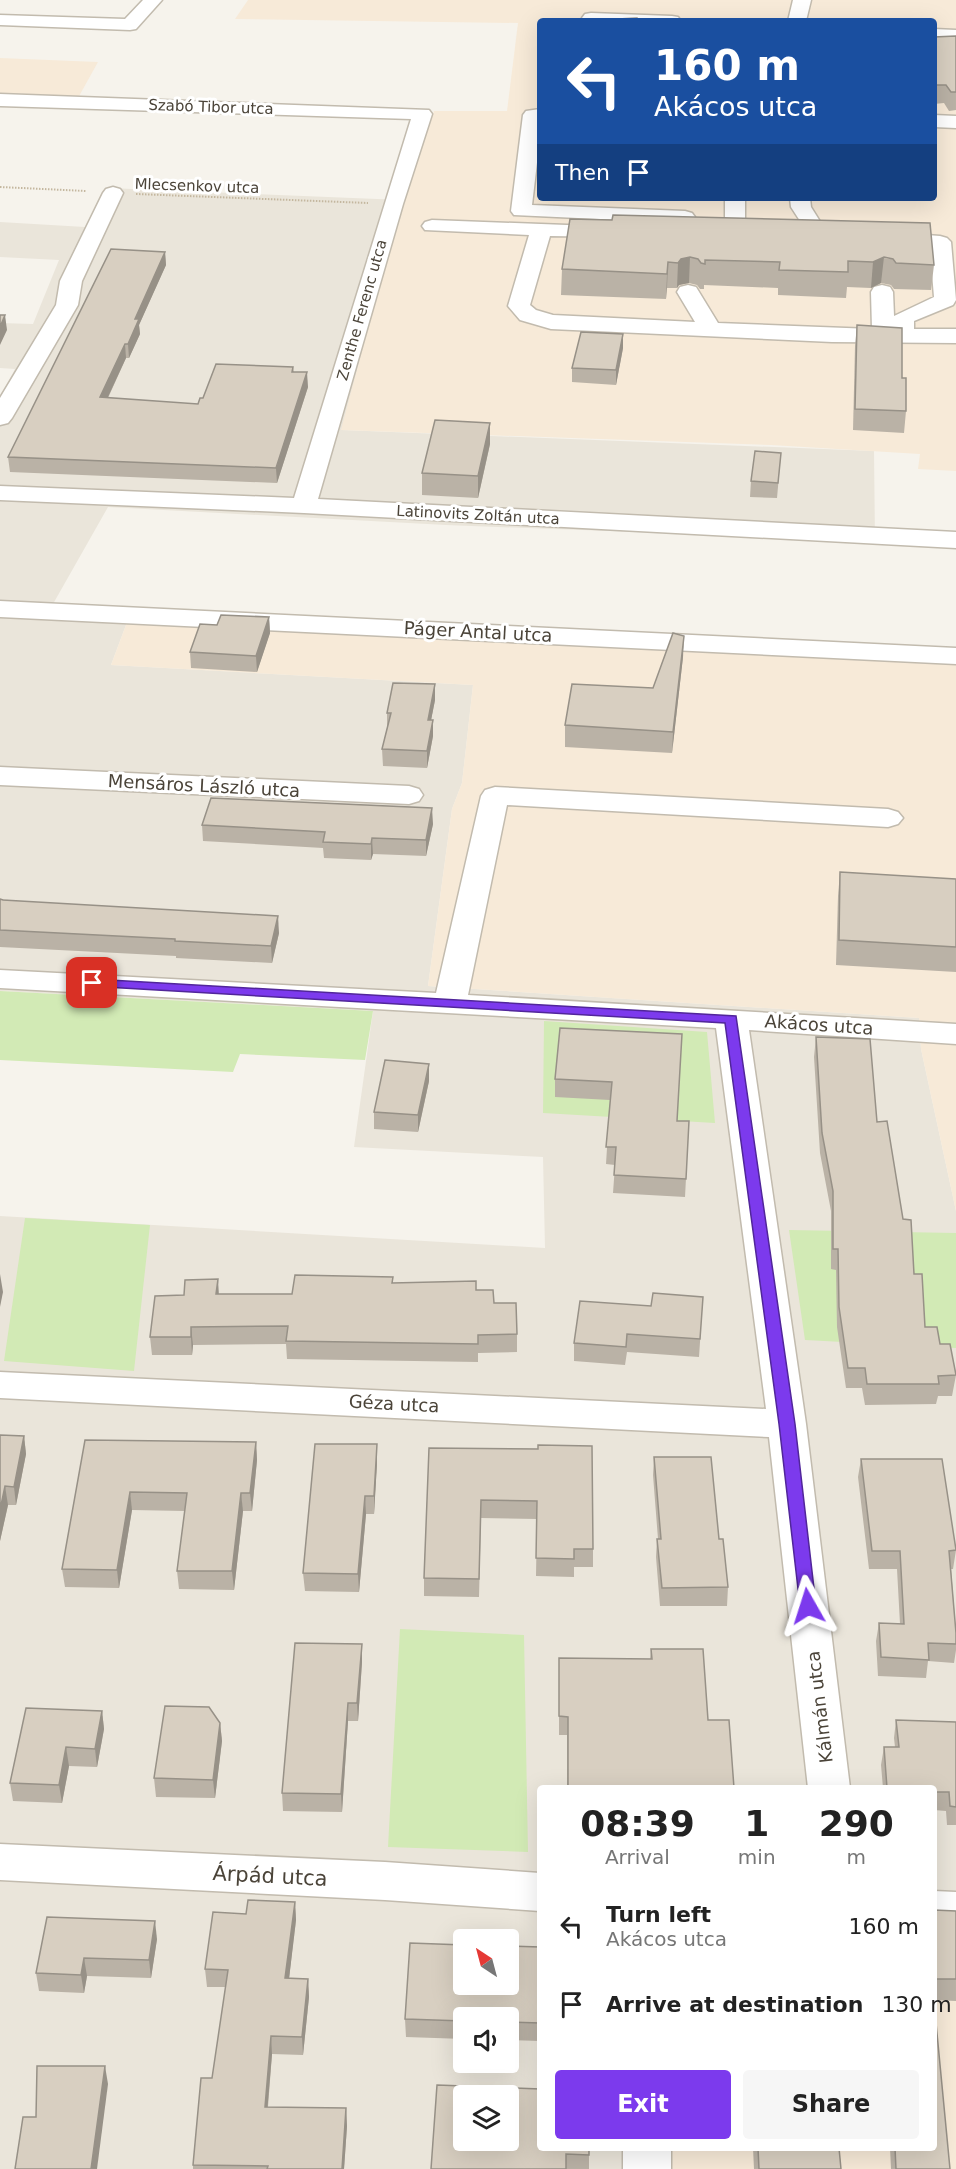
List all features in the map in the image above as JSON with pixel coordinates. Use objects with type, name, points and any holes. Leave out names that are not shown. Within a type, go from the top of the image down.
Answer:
[{"type":"street","points":[[0,20],[130,25],[153,0]]},
{"type":"street","points":[[798,18],[802,0]]},
{"type":"street","points":[[937,34],[956,35]]},
{"type":"street","points":[[937,50],[956,51]]},
{"type":"street","name":"Szabó Tibor utca","points":[[0,100],[422,114]]},
{"type":"street","name":"Zenthe Ferenc utca","points":[[304,506],[393,204],[422,114]]},
{"type":"street","points":[[537,115],[533,115],[521,211],[566,205],[609,206],[718,222]]},
{"type":"street","points":[[0,418],[67,305],[71,281],[114,193]]},
{"type":"street","points":[[718,222],[733,201]]},
{"type":"street","points":[[800,201],[801,207],[811,223],[830,231],[789,229],[811,223]]},
{"type":"street","points":[[432,226],[541,230],[718,222]]},
{"type":"street","points":[[541,230],[519,306],[523,312],[551,322],[956,336]]},
{"type":"street","points":[[893,335],[903,318],[945,300],[940,242],[864,233],[956,230]]},
{"type":"street","points":[[688,292],[710,328]]},
{"type":"street","points":[[882,292],[893,335]]},
{"type":"street","name":"Latinovits Zoltán utca","points":[[0,494],[304,506],[956,540]]},
{"type":"street","name":"Páger Antal utca","points":[[0,609],[956,656]]},
{"type":"street","name":"Mensáros László utca","points":[[0,776],[409,795]]},
{"type":"street","points":[[450,1003],[495,796],[888,818]]},
{"type":"street","name":"Akácos utca","points":[[0,979],[731,1019],[956,1034]]},
{"type":"street","name":"Kálmán utca","points":[[731,1019],[787,1424],[829,1785]]},
{"type":"street","name":"Géza utca","points":[[0,1385],[787,1424]]},
{"type":"street","name":"Árpád utca","points":[[0,1862],[385,1881],[537,1892]]},
{"type":"street","points":[[937,1910],[956,1911]]},
{"type":"street","points":[[647,2151],[647,2169]]},
{"type":"path","name":"Mlecsenkov utca","points":[[0,187],[393,204]]},
{"type":"shaded area","points":[[248,0],[956,0],[956,471],[918,469],[920,454],[771,445],[341,430],[402,200],[434,111],[507,111],[518,23],[235,19]]},
{"type":"shaded area","points":[[0,58],[98,62],[78,98],[0,94]]},
{"type":"shaded area","points":[[108,188],[402,200],[342,430],[874,451],[875,541],[446,525],[108,507],[53,604],[132,609],[111,665],[473,685],[462,783],[452,809],[428,986],[919,1018],[921,1049],[956,1211],[956,1911],[937,1910],[937,1785],[537,1785],[537,2151],[647,2151],[647,2169],[0,2169],[0,1216],[545,1248],[543,1157],[354,1147],[373,1011],[0,991],[0,397],[15,369],[0,368],[0,323],[33,324],[59,260],[0,257],[0,222],[85,227]]},
{"type":"shaded area","points":[[132,609],[956,653],[956,1211],[921,1049],[919,1018],[428,986],[452,809],[462,783],[473,685],[111,665]]},
{"type":"shaded area","points":[[937,1910],[956,1911],[956,2169],[647,2169],[647,2151],[937,2151]]},
{"type":"green space","points":[[0,991],[373,1011],[365,1060],[240,1054],[233,1072],[0,1060]]},
{"type":"green space","points":[[544,1021],[707,1032],[715,1123],[543,1113]]},
{"type":"green space","points":[[25,1218],[150,1225],[134,1371],[4,1361]]},
{"type":"green space","points":[[789,1230],[956,1233],[956,1348],[805,1340]]},
{"type":"green space","points":[[400,1629],[524,1635],[528,1852],[388,1847]]},
{"type":"building","points":[[956,36],[956,92],[951,92],[946,85],[937,85],[937,37]]},
{"type":"building","points":[[613,215],[930,223],[934,265],[896,263],[893,259],[884,257],[873,262],[848,261],[848,272],[779,270],[780,262],[705,260],[705,264],[690,257],[681,259],[678,263],[668,262],[667,274],[562,269],[570,219],[612,220]]},
{"type":"building","points":[[111,249],[165,252],[135,319],[139,319],[128,344],[125,344],[100,397],[198,404],[200,398],[203,398],[216,364],[293,367],[292,372],[307,372],[276,468],[8,457]]},
{"type":"building","points":[[0,315],[5,315],[0,327]]},
{"type":"building","points":[[857,325],[902,328],[902,378],[906,378],[906,411],[855,409]]},
{"type":"building","points":[[581,332],[623,334],[616,370],[572,368]]},
{"type":"building","points":[[435,420],[490,423],[478,476],[422,473]]},
{"type":"building","points":[[755,451],[781,453],[778,483],[751,481]]},
{"type":"building","points":[[221,615],[269,617],[256,656],[190,652],[200,624],[217,625]]},
{"type":"building","points":[[673,633],[684,636],[673,732],[565,725],[572,684],[653,688]]},
{"type":"building","points":[[393,683],[435,684],[428,720],[433,720],[427,751],[382,749],[391,713],[387,713]]},
{"type":"building","points":[[211,798],[432,808],[426,840],[372,838],[371,844],[323,842],[325,832],[202,825]]},
{"type":"building","points":[[840,872],[956,879],[956,947],[839,940]]},
{"type":"building","points":[[0,899],[278,916],[271,946],[175,941],[175,939],[0,930]]},
{"type":"building","points":[[560,1028],[682,1034],[677,1121],[689,1121],[686,1179],[614,1175],[616,1147],[606,1147],[612,1082],[555,1079]]},
{"type":"building","points":[[816,1037],[870,1039],[877,1122],[887,1121],[903,1219],[911,1220],[914,1274],[922,1274],[925,1327],[937,1327],[940,1344],[950,1344],[956,1375],[938,1376],[939,1384],[867,1384],[865,1368],[848,1368],[839,1307],[838,1249],[833,1249],[833,1191],[822,1133]]},
{"type":"building","points":[[385,1060],[429,1064],[418,1115],[374,1112]]},
{"type":"building","points":[[295,1275],[393,1277],[392,1283],[476,1281],[476,1290],[493,1290],[494,1303],[516,1303],[517,1334],[478,1335],[478,1344],[286,1341],[288,1326],[191,1327],[191,1337],[150,1337],[155,1296],[184,1295],[185,1280],[218,1279],[216,1294],[292,1294]]},
{"type":"building","points":[[653,1293],[703,1297],[700,1339],[627,1334],[626,1347],[574,1343],[580,1301],[651,1306]]},
{"type":"building","points":[[0,1435],[24,1436],[14,1487],[5,1486],[0,1510]]},
{"type":"building","points":[[85,1440],[256,1442],[250,1493],[241,1493],[232,1571],[177,1571],[187,1493],[130,1492],[117,1570],[62,1569]]},
{"type":"building","points":[[315,1444],[377,1444],[374,1496],[365,1496],[358,1574],[303,1573]]},
{"type":"building","points":[[538,1445],[592,1446],[593,1549],[574,1549],[574,1559],[536,1558],[537,1501],[481,1500],[479,1579],[424,1578],[429,1448],[538,1449]]},
{"type":"building","points":[[654,1457],[711,1457],[719,1539],[723,1539],[728,1587],[662,1588],[657,1539],[661,1539]]},
{"type":"building","points":[[861,1459],[942,1459],[956,1550],[949,1551],[956,1644],[928,1643],[929,1660],[881,1657],[879,1623],[904,1624],[900,1551],[872,1551]]},
{"type":"building","points":[[295,1643],[362,1644],[357,1703],[348,1703],[341,1794],[282,1793]]},
{"type":"building","points":[[651,1649],[703,1649],[708,1720],[729,1720],[734,1785],[568,1785],[568,1717],[559,1716],[559,1658],[652,1659]]},
{"type":"building","points":[[165,1706],[209,1707],[220,1723],[213,1780],[154,1778]]},
{"type":"building","points":[[26,1708],[102,1711],[95,1749],[66,1747],[59,1785],[10,1783]]},
{"type":"building","points":[[896,1720],[956,1722],[956,1807],[950,1806],[949,1792],[937,1792],[937,1785],[887,1785],[884,1747],[899,1747]]},
{"type":"building","points":[[248,1900],[295,1902],[285,1978],[308,1979],[302,2037],[271,2036],[265,2107],[346,2108],[342,2169],[267,2169],[268,2166],[193,2165],[201,2078],[212,2078],[228,1970],[205,1969],[213,1912],[246,1914]]},
{"type":"building","points":[[937,1910],[956,1911],[956,1979],[937,1979]]},
{"type":"building","points":[[47,1917],[155,1921],[149,1960],[84,1958],[81,1975],[36,1973]]},
{"type":"building","points":[[410,1943],[453,1945],[453,1995],[519,1995],[519,1946],[537,1947],[537,2023],[519,2022],[519,2007],[453,2007],[453,2021],[405,2019]]},
{"type":"building","points":[[937,2033],[950,2169],[896,2169],[895,2151],[937,2151]]},
{"type":"building","points":[[37,2066],[105,2066],[91,2169],[15,2169],[23,2117],[36,2117]]},
{"type":"building","points":[[437,2085],[453,2086],[453,2151],[519,2151],[519,2088],[537,2089],[537,2151],[589,2151],[589,2155],[566,2154],[566,2169],[431,2169]]},
{"type":"building","points":[[758,2151],[839,2151],[841,2169],[759,2169]]},
{"type":"route","points":[[92,983],[731,1019],[787,1424],[808,1606]]}]
